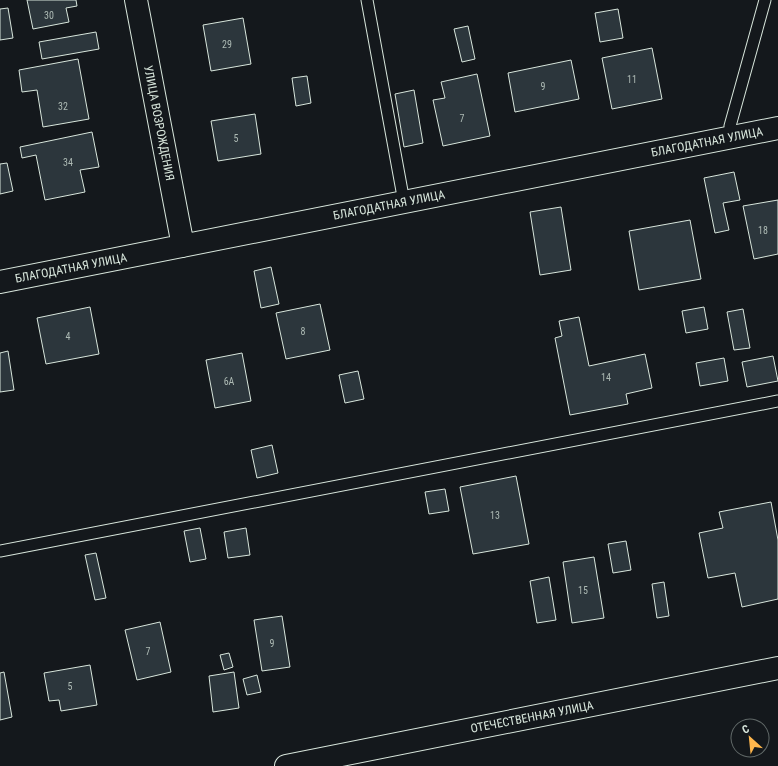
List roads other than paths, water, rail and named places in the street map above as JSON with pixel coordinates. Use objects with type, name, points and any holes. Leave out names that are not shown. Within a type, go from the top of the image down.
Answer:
[{"type":"street","name":"УЛИЦА ВОЗРОЖДЕНИЯ","points":[[136,0],[183,246]]},
{"type":"street","name":"БЛАГОДАТНАЯ УЛИЦА","points":[[0,282],[778,128]]},
{"type":"street","name":"ОТЕЧЕСТВЕННАЯ УЛИЦА","points":[[286,766],[778,668]]},
{"type":"lane","points":[[367,0],[404,202]]},
{"type":"lane","points":[[730,138],[730,126],[764,0]]},
{"type":"lane","points":[[0,551],[778,401]]}]
